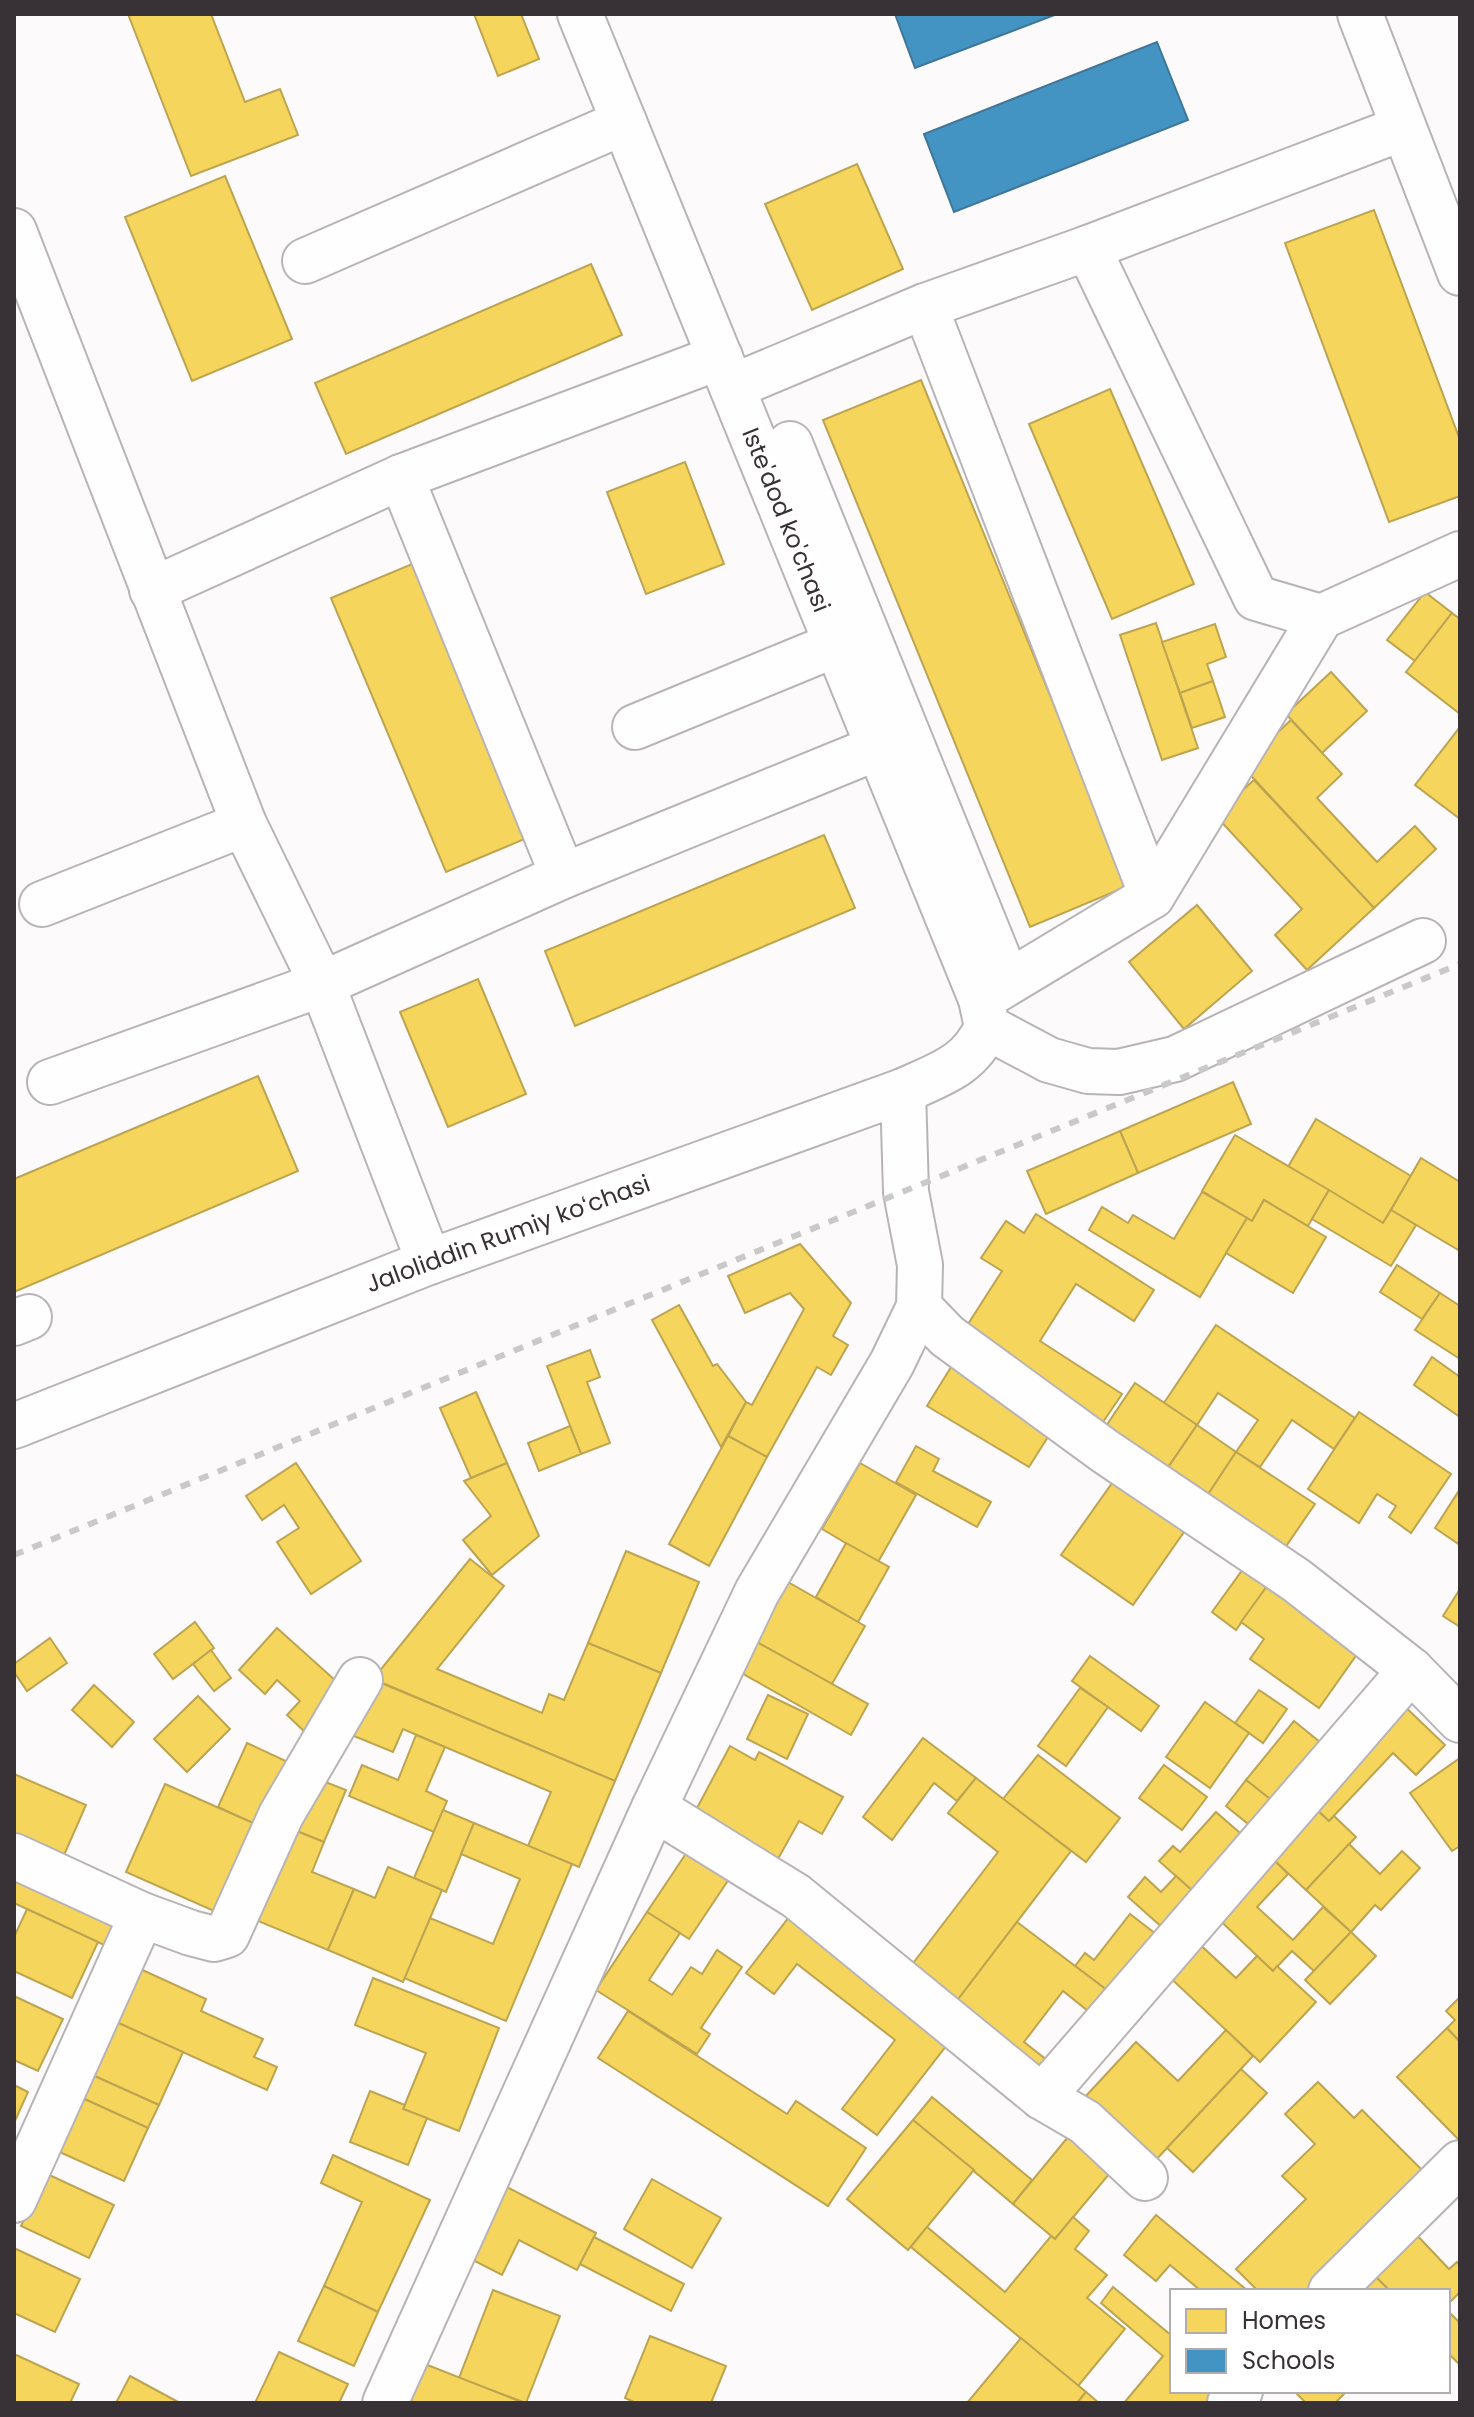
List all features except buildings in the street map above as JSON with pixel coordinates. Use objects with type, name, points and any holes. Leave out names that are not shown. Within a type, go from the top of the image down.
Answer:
[{"type":"street","name":"Iste'dod ko'chasi","points":[[580,14],[879,747],[992,1002]]},
{"type":"street","points":[[1360,14],[1460,273]]},
{"type":"street","points":[[305,261],[624,122]]},
{"type":"street","points":[[152,590],[401,477],[925,306],[1088,248],[1403,128]]},
{"type":"street","points":[[14,231],[244,824],[322,984],[429,1262]]},
{"type":"street","points":[[1088,248],[1256,598],[1321,617]]},
{"type":"street","points":[[925,306],[1152,896]]},
{"type":"street","points":[[790,444],[992,1002],[1049,1060],[1088,1071],[1119,1072],[1175,1059],[1423,941]]},
{"type":"street","points":[[401,477],[563,876]]},
{"type":"street","points":[[992,1002],[1152,896],[1321,617],[1460,554]]},
{"type":"street","points":[[635,727],[837,644]]},
{"type":"street","points":[[50,1082],[322,984],[563,876],[879,747]]},
{"type":"street","points":[[42,904],[244,824]]},
{"type":"street","name":"Jaloliddin Rumiy koʻchasi","points":[[14,1426],[429,1262],[903,1091],[951,1070],[978,1048],[992,1002]]},
{"type":"street","points":[[385,2403],[654,1808],[757,1592],[892,1363],[919,1307],[920,1265],[906,1192],[903,1091]]},
{"type":"street","points":[[919,1307],[947,1336],[1118,1460],[1296,1580],[1411,1670],[1460,1720]]},
{"type":"street","points":[[1042,2097],[1411,1670]]},
{"type":"street","points":[[14,1856],[142,1915],[214,1939],[227,1935],[281,1815],[360,1680]]},
{"type":"street","points":[[654,1808],[796,1896],[1042,2097],[1085,2122],[1145,2178]]},
{"type":"street","points":[[14,2200],[142,1915]]},
{"type":"street","points":[[1333,2289],[1460,2163]]},
{"type":"railway","points":[[14,1555],[1460,964]]}]
